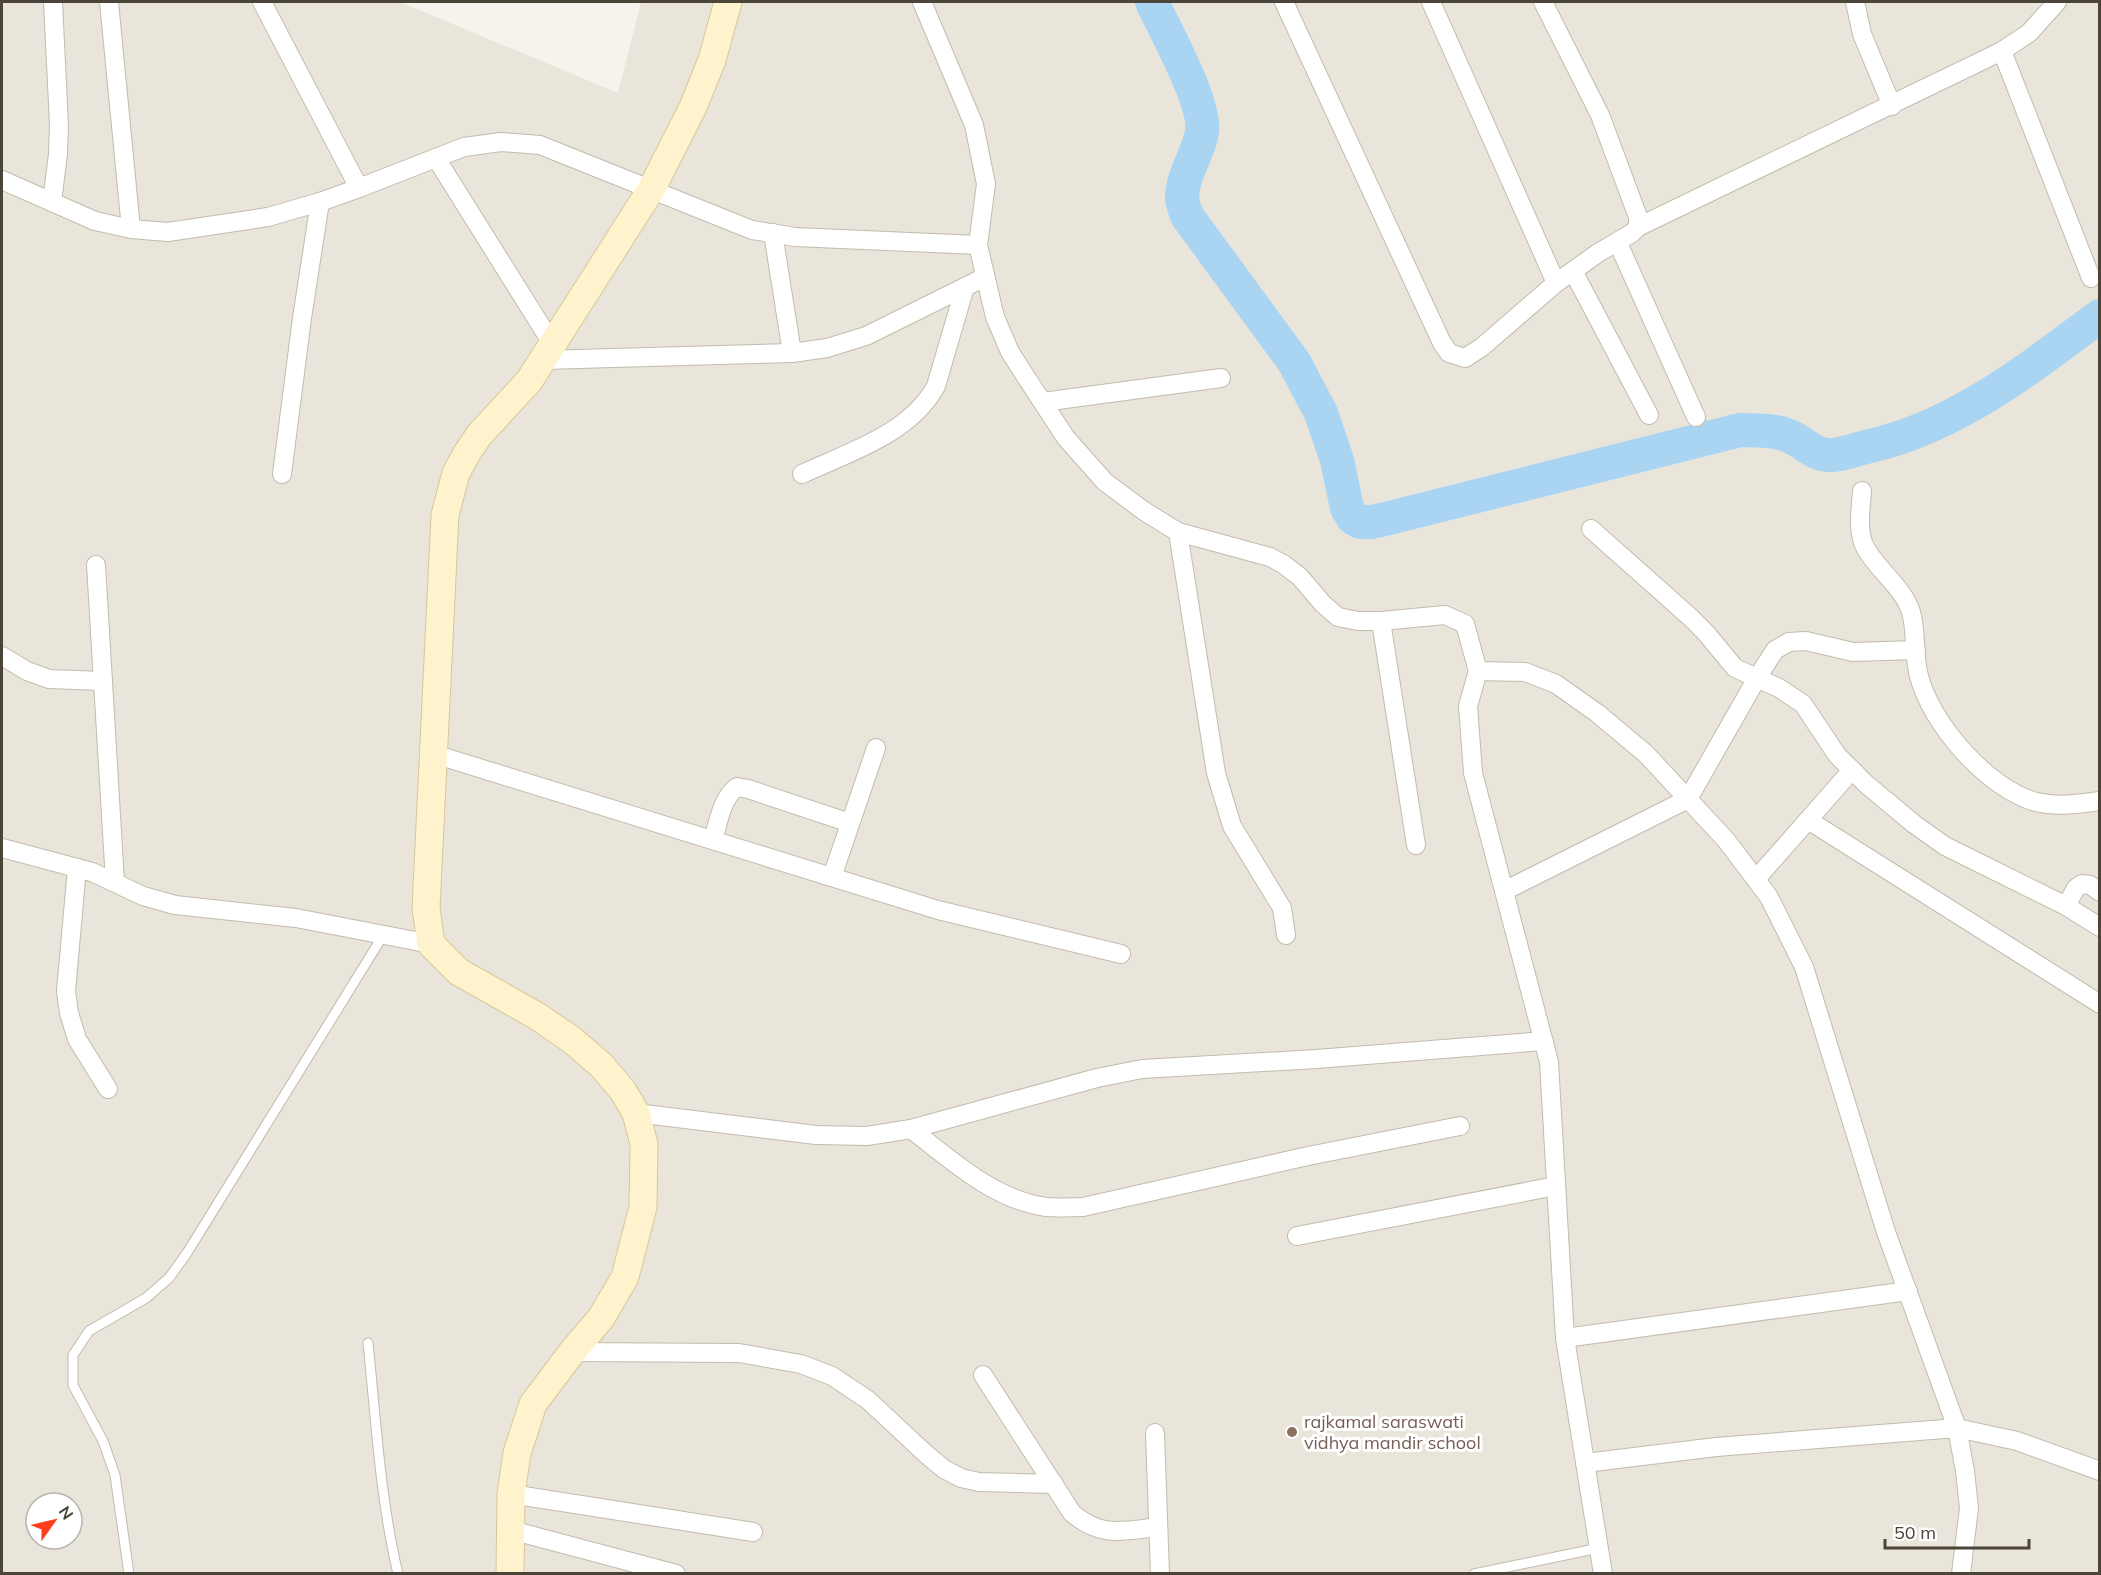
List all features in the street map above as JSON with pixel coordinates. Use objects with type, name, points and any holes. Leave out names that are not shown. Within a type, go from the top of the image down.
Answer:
[{"type":"street","points":[[52,202],[59,125],[53,2]]},
{"type":"street","points":[[109,2],[131,229]]},
{"type":"street","points":[[262,2],[359,188]]},
{"type":"street","points":[[431,944],[426,908],[445,515],[456,473],[480,434],[529,381],[652,188],[693,107],[712,60],[728,2]]},
{"type":"street","points":[[922,2],[974,125],[980,149],[986,184],[978,245],[995,317],[1010,352],[1066,438],[1105,482],[1144,511],[1178,532],[1270,557],[1283,564],[1300,577],[1323,604],[1338,617],[1358,621],[1381,621],[1445,615],[1465,624],[1478,671],[1468,706],[1473,773],[1549,1062],[1565,1338],[1603,1574]]},
{"type":"street","points":[[1284,2],[1442,343],[1449,353],[1465,358],[1482,347],[1573,271],[1598,253],[1618,243],[1638,227],[2002,51],[2029,33],[2057,2]]},
{"type":"street","points":[[1431,2],[1556,284]]},
{"type":"street","points":[[1543,2],[1610,138],[1638,217],[1638,227]]},
{"type":"street","points":[[1855,2],[1862,34],[1892,106]]},
{"type":"street","points":[[2002,51],[2091,278]]},
{"type":"street","points":[[2,180],[95,221],[131,229],[168,232],[268,217],[320,202],[464,147],[501,142],[540,145],[752,230],[831,239],[978,245]]},
{"type":"street","points":[[436,158],[548,352]]},
{"type":"street","points":[[282,474],[320,202]]},
{"type":"street","points":[[773,233],[792,353]]},
{"type":"street","points":[[1618,243],[1696,417]]},
{"type":"street","points":[[1573,271],[1649,415]]},
{"type":"street","points":[[548,352],[792,353],[827,348],[866,336],[985,277]]},
{"type":"street","points":[[802,474],[900,426],[928,401],[936,386],[965,287]]},
{"type":"street","points":[[1043,402],[1221,378]]},
{"type":"street","points":[[1862,490],[1860,528],[1864,543],[1904,597],[1911,612],[1919,676],[1945,729],[1973,762],[2004,788],[2036,802],[2064,805],[2100,801]]},
{"type":"street","points":[[1591,529],[1690,617],[1735,668],[1779,688],[1803,704],[1837,755],[1914,824],[1945,846],[2066,906],[2100,927]]},
{"type":"street","points":[[1178,532],[1222,800],[1232,826],[1282,908],[1286,935]]},
{"type":"street","points":[[96,565],[115,882]]},
{"type":"street","points":[[1381,621],[1416,845]]},
{"type":"street","points":[[1504,891],[1688,800],[1775,650],[1789,642],[1806,641],[1853,652],[1916,650]]},
{"type":"street","points":[[2,656],[27,671],[49,679],[103,681]]},
{"type":"street","points":[[1478,671],[1525,672],[1556,684],[1597,713],[1646,754],[1726,840],[1769,897],[1804,967],[1886,1232],[1957,1428],[1969,1508],[1961,1574]]},
{"type":"street","points":[[832,877],[876,748]]},
{"type":"street","points":[[434,754],[938,910],[1121,954]]},
{"type":"street","points":[[1756,879],[1852,770]]},
{"type":"street","points":[[713,840],[730,791],[737,787],[850,823]]},
{"type":"street","points":[[1808,820],[2100,1004]]},
{"type":"street","points":[[2,848],[92,872],[142,896],[176,905],[296,918],[431,944],[459,972],[537,1016],[572,1040],[602,1066],[623,1091],[636,1113],[644,1144],[643,1207],[636,1239],[625,1277],[601,1318],[533,1404],[517,1453],[511,1494],[510,1574]]},
{"type":"street","points":[[76,868],[66,990],[69,1013],[77,1038],[108,1089]]},
{"type":"street","points":[[2066,906],[2076,888],[2082,884],[2090,885],[2100,892]]},
{"type":"street","points":[[636,1113],[816,1135],[867,1136],[911,1129],[1097,1078],[1142,1069],[1316,1059],[1544,1041]]},
{"type":"street","points":[[911,1129],[987,1185],[1015,1198],[1046,1207],[1083,1208],[1308,1156],[1460,1126]]},
{"type":"street","points":[[1297,1236],[1556,1186]]},
{"type":"street","points":[[1565,1338],[1908,1291]]},
{"type":"street","points":[[572,1352],[739,1353],[801,1364],[832,1376],[868,1400],[927,1455],[944,1469],[961,1478],[979,1482],[1054,1484]]},
{"type":"street","points":[[983,1375],[1072,1513],[1085,1524],[1115,1532],[1158,1527]]},
{"type":"street","points":[[1585,1463],[1716,1447],[1957,1428],[2018,1441],[2100,1472]]},
{"type":"street","points":[[1155,1433],[1160,1574]]},
{"type":"street","points":[[511,1494],[753,1533]]},
{"type":"street","points":[[511,1530],[676,1574]]},
{"type":"lane","points":[[129,1574],[115,1475],[103,1441],[73,1385],[73,1355],[89,1331],[146,1298],[169,1278],[187,1253],[384,934]]},
{"type":"lane","points":[[368,1343],[384,1496],[390,1541],[398,1574]]},
{"type":"lane","points":[[1474,1574],[1599,1548]]},
{"type":"shaded area","points":[[2,2],[400,2],[618,93],[641,2],[2099,2],[2099,1573],[2,1574]]},
{"type":"waterway","points":[[1152,2],[1191,85],[1202,119],[1198,148],[1183,189],[1182,200],[1187,216],[1294,362],[1321,413],[1337,460],[1347,508],[1353,518],[1360,522],[1389,518],[1740,430],[1767,431],[1787,435],[1824,455],[1843,453],[1899,438],[1930,426],[1989,394],[2018,376],[2100,316]]},
{"type":"place","name":"rajkamal saraswati vidhya mandir school","points":[[1292,1432]]}]
